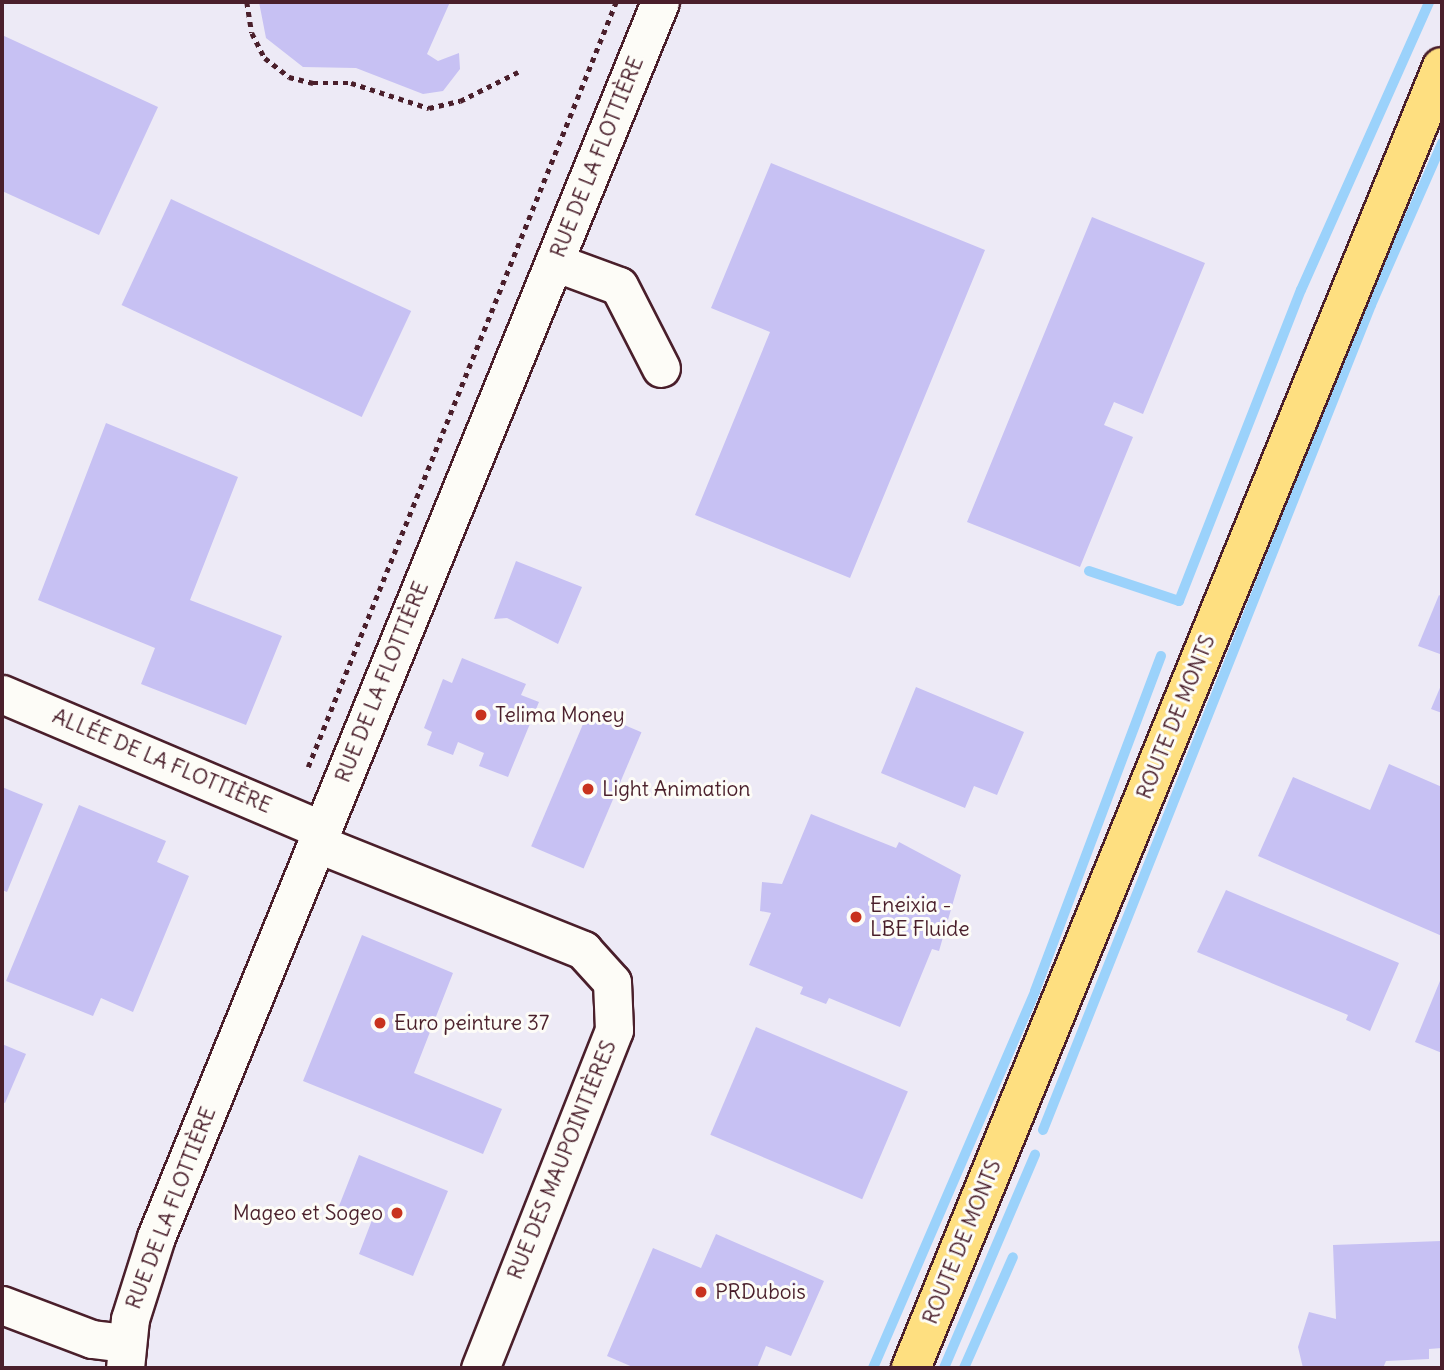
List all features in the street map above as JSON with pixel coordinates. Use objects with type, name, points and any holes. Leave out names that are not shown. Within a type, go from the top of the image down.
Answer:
[{"type":"main road","name":"ROUTE DE MONTS","points":[[911,1368],[1442,67]]},
{"type":"street","name":"RUE DE LA FLOTTIÈRE","points":[[126,1356],[156,1237],[660,2]]},
{"type":"street","points":[[554,262],[619,286],[661,368]]},
{"type":"street","name":"ALLÉE DE LA FLOTTIÈRE","points":[[2,694],[319,836]]},
{"type":"street","name":"RUE DES MAUPOINTIÈRES","points":[[319,836],[583,950],[612,982],[614,1030],[480,1368]]},
{"type":"street","points":[[2,1305],[92,1339],[126,1356]]},
{"type":"path","points":[[247,2],[251,33],[265,58],[289,76],[313,83],[351,83],[429,108],[460,101],[518,72]]},
{"type":"shaded area","points":[[2,2],[1442,2],[1442,1368],[2,1368]]},
{"type":"building","points":[[259,2],[450,2],[427,54],[438,61],[459,53],[460,69],[443,91],[423,94],[356,68],[303,67],[266,38]]},
{"type":"building","points":[[2,35],[158,107],[99,235],[2,191]]},
{"type":"building","points":[[771,163],[985,250],[850,578],[695,515],[770,332],[711,308]]},
{"type":"building","points":[[171,199],[411,311],[362,417],[122,305]]},
{"type":"building","points":[[1092,217],[1205,263],[1143,414],[1114,402],[1104,425],[1133,437],[1080,567],[967,522]]},
{"type":"building","points":[[106,423],[238,477],[190,600],[282,636],[246,725],[141,684],[155,648],[38,600]]},
{"type":"building","points":[[516,561],[582,587],[558,644],[507,618],[494,619]]},
{"type":"building","points":[[1439,595],[1442,597],[1440,654],[1418,646]]},
{"type":"building","name":"Telima Money","points":[[462,658],[526,684],[521,695],[539,702],[508,777],[479,766],[484,753],[458,742],[453,755],[427,745],[432,732],[424,728],[443,679],[452,683]]},
{"type":"building","points":[[1442,683],[1442,713],[1431,709]]},
{"type":"building","points":[[916,687],[1024,732],[997,795],[974,786],[965,808],[881,773]]},
{"type":"building","name":"Light Animation","points":[[589,710],[641,732],[584,869],[531,846]]},
{"type":"building","points":[[1389,764],[1442,787],[1442,936],[1258,856],[1293,777],[1370,810]]},
{"type":"building","points":[[2,787],[43,804],[7,892],[2,890]]},
{"type":"building","points":[[79,805],[166,841],[157,862],[189,876],[133,1012],[101,998],[93,1016],[6,981]]},
{"type":"building","name":"Eneixia - LBE Fluide","points":[[811,814],[896,848],[899,842],[961,875],[939,951],[932,949],[900,1027],[829,998],[826,1004],[800,994],[803,987],[749,965],[771,913],[760,911],[762,882],[782,884]]},
{"type":"building","points":[[1226,890],[1399,963],[1370,1031],[1346,1020],[1348,1015],[1197,952]]},
{"type":"building","name":"Euro peinture 37","points":[[362,935],[453,973],[414,1073],[502,1109],[483,1154],[303,1081]]},
{"type":"building","points":[[1442,976],[1442,1053],[1415,1042]]},
{"type":"building","points":[[756,1027],[908,1091],[862,1199],[710,1135]]},
{"type":"building","points":[[2,1044],[26,1054],[5,1103],[2,1102]]},
{"type":"building","name":"Mageo et Sogeo","points":[[359,1155],[448,1191],[413,1276],[359,1254],[372,1220],[339,1206]]},
{"type":"building","name":"PRDubois","points":[[716,1234],[824,1281],[791,1356],[766,1346],[757,1368],[635,1368],[607,1356],[653,1248],[701,1268]]},
{"type":"building","points":[[1441,1241],[1442,1348],[1429,1349],[1429,1359],[1386,1361],[1383,1368],[1303,1368],[1298,1347],[1309,1312],[1336,1319],[1333,1245]]},
{"type":"waterway","points":[[1089,571],[1179,601],[1301,290],[1429,2]]},
{"type":"waterway","points":[[1043,1130],[1371,305],[1442,143]]},
{"type":"waterway","points":[[873,1368],[1035,991],[1161,656]]},
{"type":"waterway","points":[[944,1368],[1035,1155]]},
{"type":"waterway","points":[[964,1368],[1013,1257]]},
{"type":"place","name":"Telima Money","points":[[481,715]]},
{"type":"place","name":"Light Animation","points":[[588,789]]},
{"type":"place","name":"Eneixia - LBE Fluide","points":[[856,917]]},
{"type":"place","name":"Euro peinture 37","points":[[380,1023]]},
{"type":"place","name":"Mageo et Sogeo","points":[[397,1213]]},
{"type":"place","name":"PRDubois","points":[[701,1292]]}]
